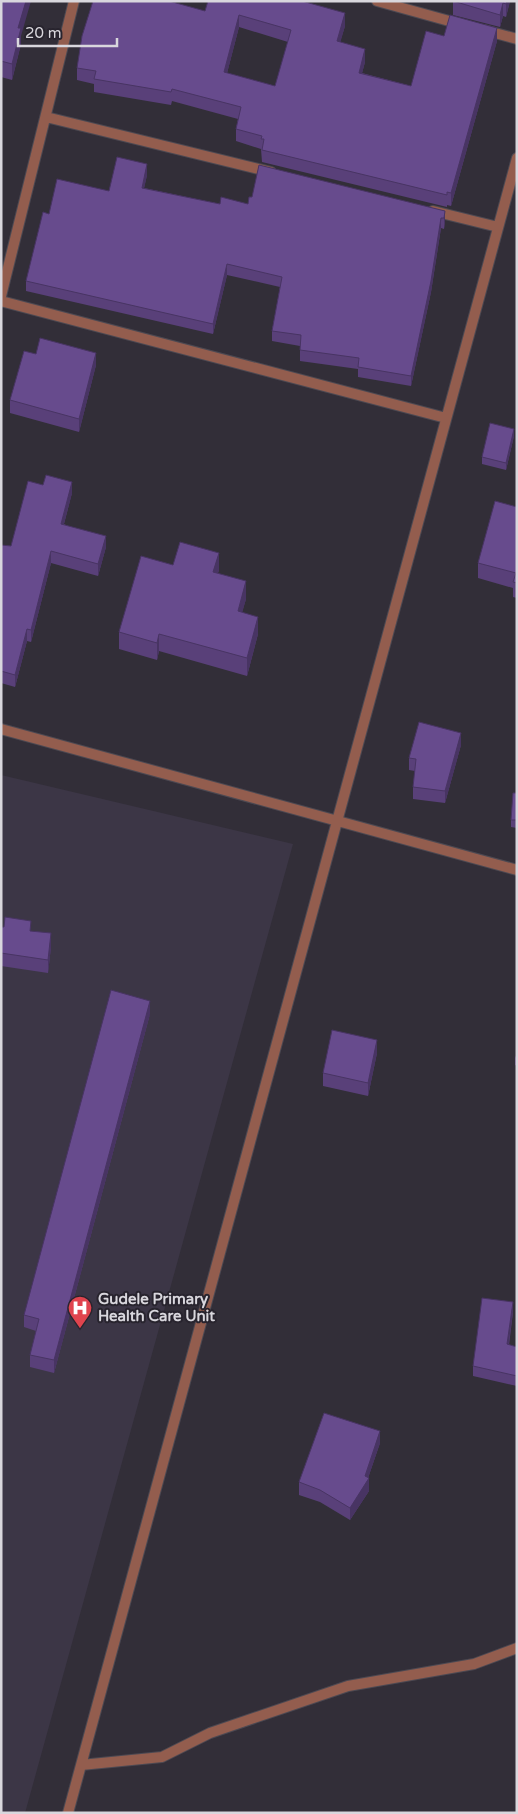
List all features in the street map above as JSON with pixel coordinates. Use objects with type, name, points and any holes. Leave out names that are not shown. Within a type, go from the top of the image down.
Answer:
[{"type":"street","points":[[2,289],[74,1]]},
{"type":"street","points":[[377,1],[517,39]]},
{"type":"street","points":[[46,117],[277,173]]},
{"type":"street","points":[[68,1813],[517,158]]},
{"type":"street","points":[[421,208],[498,227]]},
{"type":"street","points":[[1,302],[446,418]]},
{"type":"street","points":[[1,729],[517,870]]},
{"type":"street","points":[[80,1765],[162,1757],[210,1733],[348,1686],[474,1664],[517,1648]]},
{"type":"shaded area","name":"Gudele Primary Health Care Unit","points":[[1,775],[293,844],[25,1813],[1,1813]]},
{"type":"building","points":[[1,1],[26,1],[18,28],[21,28],[12,64],[1,61]]},
{"type":"building","points":[[93,1],[169,1],[205,11],[208,1],[302,1],[345,13],[337,41],[365,49],[359,73],[411,86],[426,31],[444,36],[450,15],[497,28],[451,193],[447,192],[447,195],[262,150],[264,139],[261,139],[262,136],[236,129],[241,107],[172,89],[171,92],[94,79],[96,71],[77,68],[82,36]],"holes":[[[239,15],[291,30],[275,86],[224,72]]]},
{"type":"building","points":[[453,1],[507,1],[506,4],[503,3],[500,15]]},
{"type":"building","points":[[117,157],[147,164],[142,188],[220,204],[221,197],[248,204],[249,197],[252,197],[259,165],[445,211],[444,218],[441,218],[431,281],[411,376],[358,367],[359,358],[300,350],[301,335],[272,331],[282,277],[227,264],[213,324],[26,281],[43,212],[49,214],[57,179],[109,191]]},
{"type":"building","points":[[40,338],[96,353],[79,419],[10,400],[24,351],[36,354]]},
{"type":"building","points":[[490,423],[514,429],[506,463],[482,457]]},
{"type":"building","points":[[46,475],[72,482],[61,524],[106,536],[98,564],[51,551],[31,630],[27,629],[15,675],[1,671],[1,545],[11,546],[28,481],[43,485]]},
{"type":"building","points":[[495,501],[517,507],[517,583],[513,582],[516,573],[478,563]]},
{"type":"building","points":[[180,542],[219,553],[213,572],[246,581],[238,611],[258,617],[247,658],[159,634],[157,643],[119,632],[141,556],[173,565]]},
{"type":"building","points":[[419,722],[461,733],[445,791],[413,787],[416,759],[409,758]]},
{"type":"building","points":[[513,793],[517,793],[517,820],[511,820]]},
{"type":"building","points":[[5,917],[31,921],[30,931],[51,933],[48,960],[1,953],[1,927],[4,927]]},
{"type":"building","points":[[111,990],[150,1001],[54,1360],[30,1355],[39,1319],[24,1315]]},
{"type":"building","points":[[332,1030],[377,1040],[368,1083],[323,1073]]},
{"type":"building","points":[[482,1298],[513,1302],[507,1344],[517,1347],[517,1376],[473,1366]]},
{"type":"building","points":[[324,1413],[380,1431],[365,1476],[369,1478],[350,1508],[320,1490],[299,1482]]},
{"type":"place","name":"Gudele Primary Health Care Unit","points":[[80,1329]]}]
